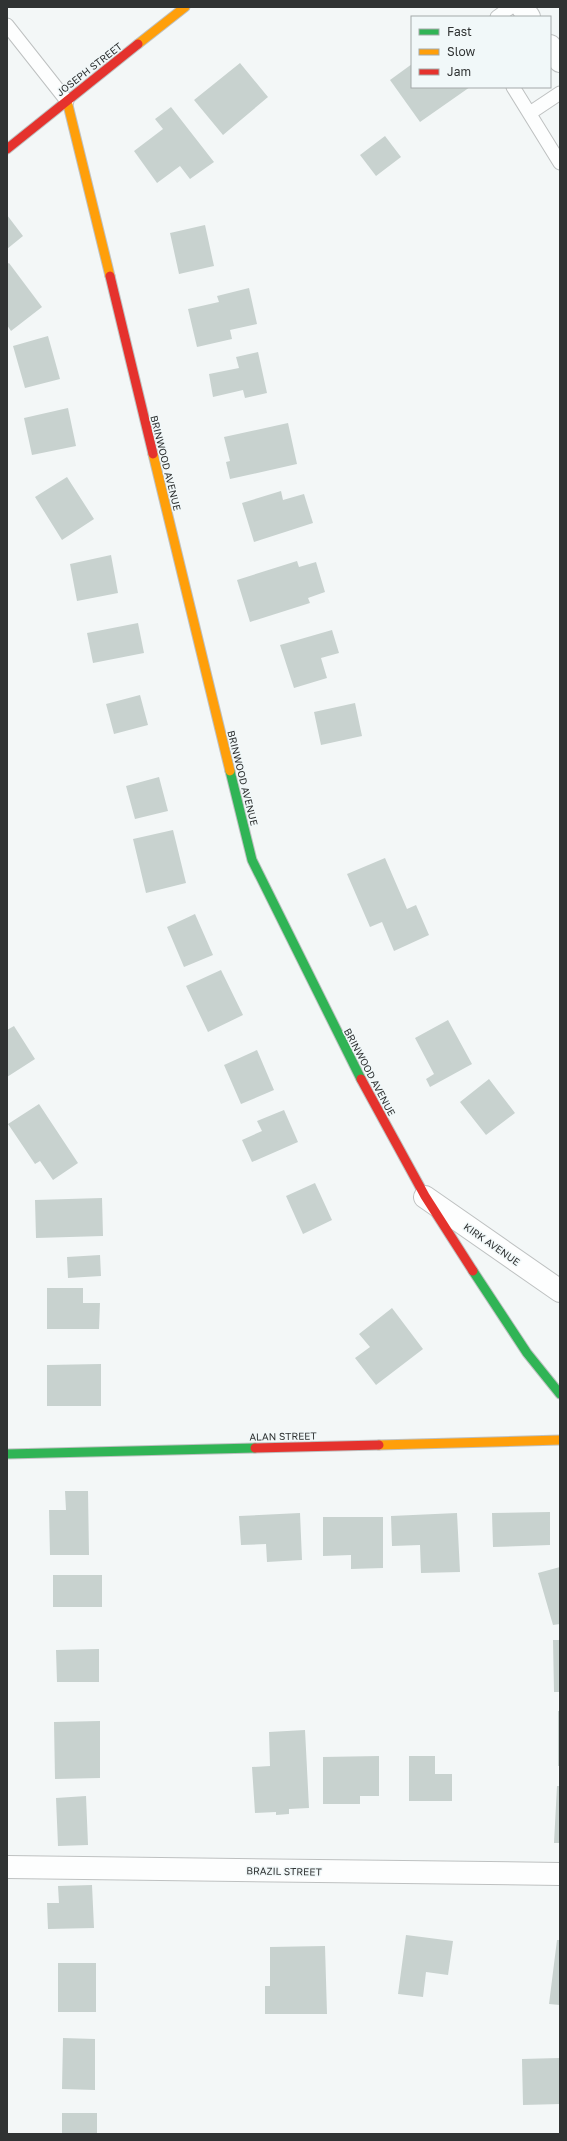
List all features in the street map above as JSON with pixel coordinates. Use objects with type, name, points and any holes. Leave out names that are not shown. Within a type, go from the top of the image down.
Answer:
[{"type":"street","name":"JOSEPH STREET","points":[[7,149],[185,7]]},
{"type":"street","points":[[522,7],[528,16]]},
{"type":"street","points":[[551,47],[560,60]]},
{"type":"street","name":"BRINWOOD AVENUE","points":[[67,101],[252,860],[341,1041],[425,1196],[528,1353],[560,1394]]},
{"type":"street","name":"KIRK AVENUE","points":[[425,1196],[560,1291]]},
{"type":"street","name":"ALAN STREET","points":[[7,1454],[560,1440]]},
{"type":"street","name":"BRAZIL STREET","points":[[7,1867],[560,1874]]},
{"type":"lane","points":[[498,16],[511,7]]},
{"type":"lane","points":[[7,25],[67,101]]},
{"type":"lane","points":[[514,88],[560,162]]},
{"type":"lane","points":[[530,113],[560,93]]},
{"type":"building","points":[[240,63],[268,97],[223,135],[194,100]]},
{"type":"building","points":[[411,65],[411,88],[469,88],[420,122],[390,80]]},
{"type":"building","points":[[171,107],[214,162],[190,179],[180,166],[157,183],[134,151],[163,129],[155,119]]},
{"type":"building","points":[[385,136],[401,157],[376,176],[360,155]]},
{"type":"building","points":[[7,215],[23,236],[7,249]]},
{"type":"building","points":[[205,225],[214,266],[179,274],[170,233]]},
{"type":"building","points":[[9,263],[42,307],[11,331],[7,325],[7,264]]},
{"type":"building","points":[[249,288],[257,324],[230,330],[232,339],[197,347],[188,309],[219,302],[217,296]]},
{"type":"building","points":[[48,336],[60,379],[25,388],[13,346]]},
{"type":"building","points":[[258,352],[267,393],[245,398],[243,390],[213,397],[209,374],[239,368],[236,357]]},
{"type":"building","points":[[68,408],[76,446],[32,455],[24,418]]},
{"type":"building","points":[[288,423],[297,464],[230,479],[226,462],[230,461],[224,437]]},
{"type":"building","points":[[67,477],[94,519],[62,540],[35,497]]},
{"type":"building","points":[[281,491],[283,500],[304,494],[313,523],[254,542],[242,503]]},
{"type":"building","points":[[111,555],[118,593],[77,601],[70,564]]},
{"type":"building","points":[[297,561],[299,567],[316,562],[325,592],[308,598],[310,603],[250,622],[237,580]]},
{"type":"building","points":[[138,623],[144,653],[93,663],[87,633]]},
{"type":"building","points":[[332,630],[339,653],[321,658],[327,678],[294,688],[280,645]]},
{"type":"building","points":[[140,695],[148,725],[114,734],[106,704]]},
{"type":"building","points":[[355,703],[362,736],[321,745],[314,712]]},
{"type":"building","points":[[159,777],[168,811],[135,819],[126,786]]},
{"type":"building","points":[[173,830],[186,883],[146,893],[133,839]]},
{"type":"building","points":[[385,858],[407,909],[416,905],[429,935],[394,951],[382,922],[370,927],[347,874]]},
{"type":"building","points":[[195,914],[213,955],[184,967],[167,927]]},
{"type":"building","points":[[221,970],[243,1015],[208,1032],[186,986]]},
{"type":"building","points":[[448,1020],[472,1064],[430,1087],[426,1079],[434,1074],[415,1038]]},
{"type":"building","points":[[14,1026],[35,1059],[7,1077],[7,1030]]},
{"type":"building","points":[[257,1050],[274,1090],[241,1104],[224,1065]]},
{"type":"building","points":[[489,1079],[515,1113],[486,1135],[460,1102]]},
{"type":"building","points":[[39,1104],[78,1163],[53,1180],[40,1161],[35,1164],[8,1124]]},
{"type":"building","points":[[284,1110],[298,1142],[252,1162],[242,1140],[262,1131],[257,1121]]},
{"type":"building","points":[[315,1183],[332,1220],[303,1234],[286,1196]]},
{"type":"building","points":[[102,1198],[103,1236],[36,1238],[35,1200]]},
{"type":"building","points":[[100,1255],[101,1276],[68,1278],[67,1257]]},
{"type":"building","points":[[47,1288],[83,1288],[83,1303],[100,1303],[99,1329],[47,1329]]},
{"type":"building","points":[[392,1308],[423,1349],[376,1385],[355,1358],[370,1347],[359,1334]]},
{"type":"building","points":[[101,1364],[101,1406],[47,1406],[47,1365]]},
{"type":"building","points":[[65,1491],[88,1491],[89,1555],[50,1555],[49,1510],[66,1510]]},
{"type":"building","points":[[550,1512],[550,1545],[493,1547],[492,1513]]},
{"type":"building","points":[[300,1513],[302,1560],[267,1562],[266,1544],[241,1545],[239,1516]]},
{"type":"building","points":[[457,1513],[460,1572],[421,1573],[420,1545],[392,1546],[391,1516]]},
{"type":"building","points":[[323,1517],[383,1517],[383,1568],[351,1569],[351,1555],[323,1556]]},
{"type":"building","points":[[560,1567],[560,1624],[553,1625],[538,1573]]},
{"type":"building","points":[[53,1575],[102,1575],[102,1607],[53,1607]]},
{"type":"building","points":[[553,1640],[560,1640],[560,1692],[554,1692]]},
{"type":"building","points":[[99,1649],[99,1682],[57,1682],[56,1650]]},
{"type":"building","points":[[558,1711],[560,1711],[560,1766],[558,1766]]},
{"type":"building","points":[[100,1721],[100,1778],[55,1779],[54,1722]]},
{"type":"building","points":[[305,1730],[309,1808],[289,1809],[289,1814],[276,1815],[276,1812],[255,1813],[252,1767],[270,1766],[269,1732]]},
{"type":"building","points":[[379,1756],[379,1796],[360,1796],[360,1804],[323,1804],[323,1757]]},
{"type":"building","points":[[409,1756],[435,1756],[435,1774],[452,1774],[452,1801],[409,1801]]},
{"type":"building","points":[[557,1786],[560,1786],[560,1843],[554,1843]]},
{"type":"building","points":[[86,1796],[88,1845],[58,1846],[56,1798]]},
{"type":"building","points":[[92,1885],[94,1928],[48,1929],[47,1903],[59,1903],[58,1886]]},
{"type":"building","points":[[406,1935],[453,1941],[448,1975],[426,1972],[423,1997],[398,1994]]},
{"type":"building","points":[[557,1940],[560,1940],[560,2005],[549,2004]]},
{"type":"building","points":[[325,1946],[327,2014],[265,2014],[265,1986],[270,1986],[270,1947]]},
{"type":"building","points":[[58,1963],[96,1963],[96,2012],[58,2012]]},
{"type":"building","points":[[63,2038],[95,2039],[95,2090],[62,2089]]},
{"type":"building","points":[[559,2058],[560,2104],[523,2105],[522,2059]]},
{"type":"building","points":[[62,2113],[97,2113],[97,2134],[62,2134]]},
{"type":"traffic: fast","points":[[230,771],[252,860],[361,1079]]},
{"type":"traffic: fast","points":[[473,1271],[527,1353],[560,1394]]},
{"type":"traffic: fast","points":[[7,1454],[255,1448]]},
{"type":"traffic: slow","points":[[138,44],[185,7]]},
{"type":"traffic: slow","points":[[67,101],[110,276]]},
{"type":"traffic: slow","points":[[153,454],[230,771]]},
{"type":"traffic: slow","points":[[379,1445],[560,1440]]},
{"type":"traffic: jam","points":[[7,149],[138,44]]},
{"type":"traffic: jam","points":[[110,276],[153,454]]},
{"type":"traffic: jam","points":[[361,1079],[425,1196],[473,1271]]},
{"type":"traffic: jam","points":[[255,1448],[379,1445]]}]
